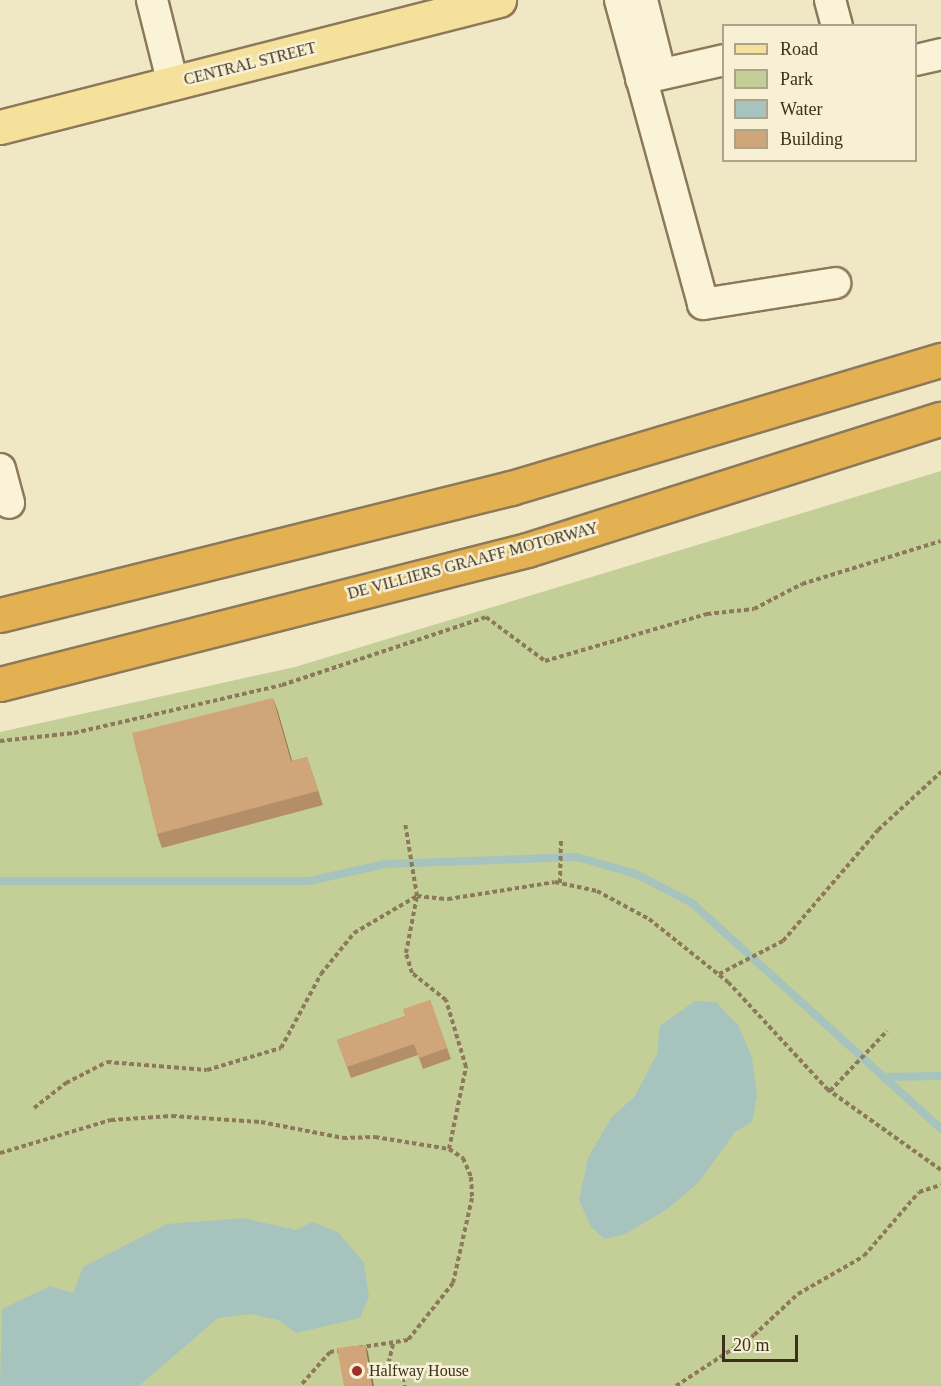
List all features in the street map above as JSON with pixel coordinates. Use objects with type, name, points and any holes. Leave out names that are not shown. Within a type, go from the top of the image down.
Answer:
[{"type":"highway","points":[[0,615],[512,488],[941,360]]},
{"type":"highway","name":"DE VILLIERS GRAAFF MOTORWAY","points":[[0,684],[527,550],[941,419]]},
{"type":"main road","name":"CENTRAL STREET","points":[[0,127],[499,0]]},
{"type":"street","points":[[152,0],[173,84]]},
{"type":"street","points":[[620,0],[651,77]]},
{"type":"street","points":[[642,0],[651,77],[703,304],[835,283]]},
{"type":"street","points":[[917,60],[941,54]]},
{"type":"street","points":[[651,77],[722,60]]},
{"type":"street","points":[[0,469],[9,503]]},
{"type":"path","points":[[0,741],[64,734],[303,680],[486,617],[545,661],[707,614],[754,609],[802,584],[941,541]]},
{"type":"path","points":[[719,974],[783,941],[878,830],[941,772]]},
{"type":"path","points":[[405,823],[412,846],[413,880],[417,896],[406,953],[412,973],[446,1000],[466,1067],[449,1149]]},
{"type":"path","points":[[560,883],[561,840]]},
{"type":"path","points":[[34,1108],[66,1083],[108,1062],[207,1070],[282,1048],[321,974],[354,933],[417,896],[448,899],[560,883],[597,891],[649,919],[719,974],[830,1091],[941,1170]]},
{"type":"path","points":[[830,1091],[887,1030]]},
{"type":"path","points":[[0,1153],[111,1120],[172,1116],[261,1122],[343,1138],[375,1137],[449,1149],[463,1158],[471,1177],[461,1265],[417,1331],[393,1344],[330,1352],[302,1385]]},
{"type":"path","points":[[676,1386],[747,1340],[798,1294],[864,1256],[919,1192],[941,1185]]},
{"type":"path","points":[[393,1344],[388,1365],[403,1371],[405,1386]]},
{"type":"green space","points":[[941,471],[941,1386],[0,1386],[0,732],[295,667]]},
{"type":"water","points":[[695,1001],[716,1002],[738,1025],[752,1057],[757,1096],[752,1122],[735,1132],[699,1182],[666,1210],[625,1234],[605,1239],[591,1227],[579,1200],[588,1158],[611,1118],[635,1096],[657,1054],[660,1026]]},
{"type":"water","points":[[243,1218],[296,1230],[312,1222],[338,1232],[364,1263],[369,1297],[360,1318],[296,1333],[278,1320],[250,1314],[218,1318],[139,1386],[0,1386],[2,1309],[50,1286],[73,1293],[83,1267],[167,1224]]},
{"type":"building","points":[[273,698],[291,761],[307,757],[318,791],[157,834],[132,733]]},
{"type":"building","points":[[430,1000],[447,1048],[419,1058],[414,1044],[347,1067],[337,1040],[405,1016],[403,1009]]},
{"type":"building","name":"Halfway House","points":[[365,1345],[372,1386],[344,1386],[337,1348]]},
{"type":"waterway","points":[[0,881],[309,881],[385,864],[577,857],[636,874],[692,903],[941,1129]]},
{"type":"waterway","points":[[884,1077],[941,1076]]},
{"type":"place","name":"Halfway House","points":[[357,1371]]}]
